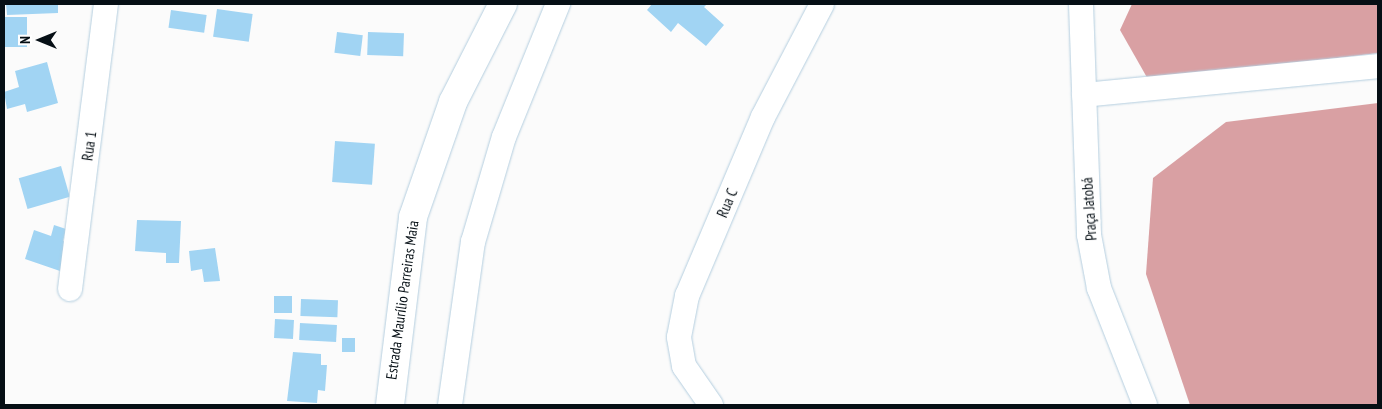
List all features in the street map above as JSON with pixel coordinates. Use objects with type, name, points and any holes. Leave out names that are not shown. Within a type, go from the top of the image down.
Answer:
[{"type":"street","name":"Rua 1","points":[[70,289],[106,4]]},
{"type":"street","name":"Estrada Maurílio Parreiras Maia","points":[[390,405],[413,217],[454,102],[503,4]]},
{"type":"street","points":[[450,405],[473,242],[504,137],[558,4]]},
{"type":"street","name":"Rua C","points":[[711,405],[684,366],[679,337],[687,296],[763,118],[822,4]]},
{"type":"street","name":"Praça Jatobá","points":[[1081,4],[1089,235],[1099,288],[1145,405]]},
{"type":"street","points":[[1084,95],[1378,66]]},
{"type":"shaded area","points":[[1132,4],[1378,4],[1378,53],[1149,81],[1120,30]]},
{"type":"shaded area","points":[[1378,103],[1378,405],[1190,405],[1146,274],[1153,178],[1226,122]]},
{"type":"building","points":[[6,4],[58,4],[58,13],[7,15]]},
{"type":"building","points":[[652,4],[707,4],[704,7],[724,25],[706,46],[678,23],[671,32],[647,10]]},
{"type":"building","points":[[217,9],[253,14],[249,42],[213,37]]},
{"type":"building","points":[[171,10],[207,15],[204,33],[168,28]]},
{"type":"building","points":[[4,17],[27,17],[27,47],[4,47]]},
{"type":"building","points":[[337,32],[363,35],[360,56],[334,53]]},
{"type":"building","points":[[368,32],[404,33],[403,56],[367,55]]},
{"type":"building","points":[[47,62],[58,103],[27,112],[25,104],[7,109],[4,92],[19,87],[15,71]]},
{"type":"building","points":[[335,141],[375,144],[372,185],[332,182]]},
{"type":"building","points":[[61,166],[70,197],[28,209],[19,178]]},
{"type":"building","points":[[137,220],[181,221],[179,263],[166,263],[166,253],[135,251]]},
{"type":"building","points":[[54,225],[66,229],[63,241],[69,243],[60,271],[25,259],[34,230],[51,236]]},
{"type":"building","points":[[215,248],[220,281],[204,282],[202,269],[191,271],[189,251]]},
{"type":"building","points":[[274,296],[292,296],[292,313],[274,313]]},
{"type":"building","points":[[301,299],[338,300],[337,317],[300,316]]},
{"type":"building","points":[[275,319],[294,320],[293,339],[274,338]]},
{"type":"building","points":[[300,323],[337,325],[336,342],[299,340]]},
{"type":"building","points":[[342,338],[355,338],[355,352],[342,352]]},
{"type":"building","points":[[293,352],[321,354],[321,365],[327,365],[325,391],[318,390],[317,403],[287,401]]}]
